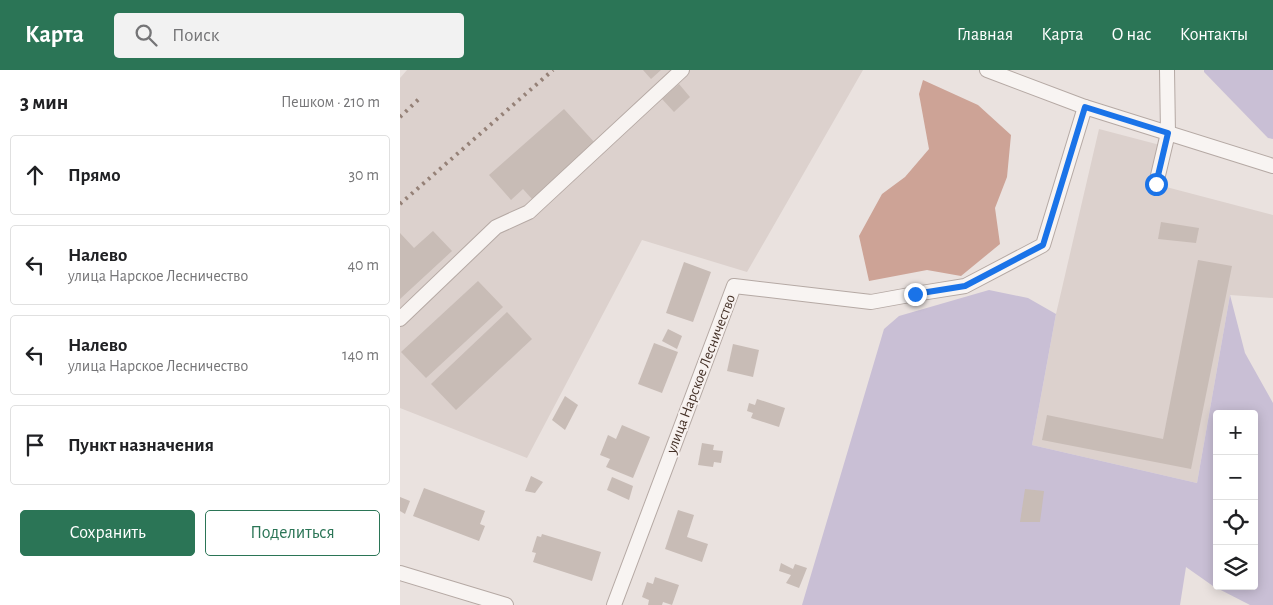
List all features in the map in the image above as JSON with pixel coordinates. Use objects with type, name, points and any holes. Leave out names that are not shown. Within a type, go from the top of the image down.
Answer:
[{"type":"street","points":[[400,319],[496,227],[529,212],[682,70]]},
{"type":"street","points":[[986,70],[1085,107],[1273,166]]},
{"type":"street","points":[[1156,184],[1168,133],[1167,70]]},
{"type":"street","name":"улица Нарское Лесничество","points":[[614,605],[734,286],[870,302],[965,286],[1043,245],[1085,107]]},
{"type":"street","points":[[400,573],[506,605]]},
{"type":"shaded area","points":[[407,70],[863,70],[747,272],[642,240],[527,458],[400,408],[400,78]]},
{"type":"shaded area","points":[[1204,70],[1273,70],[1273,139],[1268,138]]},
{"type":"shaded area","points":[[923,80],[978,105],[1011,135],[1007,177],[995,208],[1000,244],[961,276],[927,270],[869,281],[859,236],[882,194],[905,177],[929,149],[919,94]]},
{"type":"shaded area","points":[[1099,129],[1160,145],[1151,183],[1273,215],[1273,298],[1230,295],[1197,483],[1032,445],[1056,314]]},
{"type":"shaded area","points":[[989,290],[1028,298],[1056,314],[1032,445],[1197,483],[1230,295],[1245,353],[1273,403],[1273,605],[1250,605],[1221,590],[1258,590],[1258,410],[1213,410],[1213,586],[1186,567],[1180,605],[802,605],[884,329],[899,316]]},
{"type":"building","points":[[643,70],[661,70],[651,79]]},
{"type":"building","points":[[679,84],[690,97],[674,112],[662,99]]},
{"type":"building","points":[[564,109],[595,143],[532,199],[523,189],[511,200],[489,175]]},
{"type":"building","points":[[1161,222],[1199,228],[1196,243],[1158,239]]},
{"type":"building","points":[[433,231],[452,251],[400,299],[400,233],[414,248]]},
{"type":"building","points":[[1198,260],[1232,266],[1191,469],[1042,440],[1047,415],[1163,439]]},
{"type":"building","points":[[684,262],[711,272],[693,322],[666,313]]},
{"type":"building","points":[[478,281],[503,307],[426,378],[401,352]]},
{"type":"building","points":[[507,312],[532,339],[456,410],[431,384]]},
{"type":"building","points":[[668,329],[682,336],[677,349],[662,341]]},
{"type":"building","points":[[654,343],[678,352],[662,393],[638,384]]},
{"type":"building","points":[[733,344],[759,350],[753,377],[727,371]]},
{"type":"building","points":[[565,396],[578,405],[565,430],[552,420]]},
{"type":"building","points":[[757,399],[785,408],[779,427],[751,418],[753,413],[747,411],[749,403],[755,405]]},
{"type":"building","points":[[622,425],[650,437],[633,478],[606,467],[610,459],[600,455],[608,435],[616,439]]},
{"type":"building","points":[[702,443],[714,445],[713,450],[723,451],[721,463],[714,462],[713,467],[698,465]]},
{"type":"building","points":[[531,476],[543,482],[535,493],[525,491]]},
{"type":"building","points":[[612,477],[633,486],[629,500],[607,490]]},
{"type":"building","points":[[424,488],[485,511],[480,524],[485,526],[479,541],[413,516]]},
{"type":"building","points":[[1025,489],[1044,491],[1040,522],[1020,522]]},
{"type":"building","points":[[400,497],[410,501],[405,514],[400,511]]},
{"type":"building","points":[[678,510],[694,515],[687,537],[708,544],[702,562],[665,549]]},
{"type":"building","points":[[542,534],[601,552],[592,581],[533,562],[536,553],[532,552],[537,536],[541,537]]},
{"type":"building","points":[[781,563],[793,569],[795,564],[807,568],[799,588],[786,583],[791,575],[779,571]]},
{"type":"building","points":[[655,577],[679,585],[672,605],[663,602],[662,605],[648,605],[649,600],[642,597],[647,582],[653,584]]},
{"type":"railway","points":[[400,204],[553,70]]},
{"type":"railway","points":[[400,117],[421,97]]},
{"type":"route","points":[[915,294],[965,286],[1043,245],[1085,107],[1168,133],[1156,184]]}]
